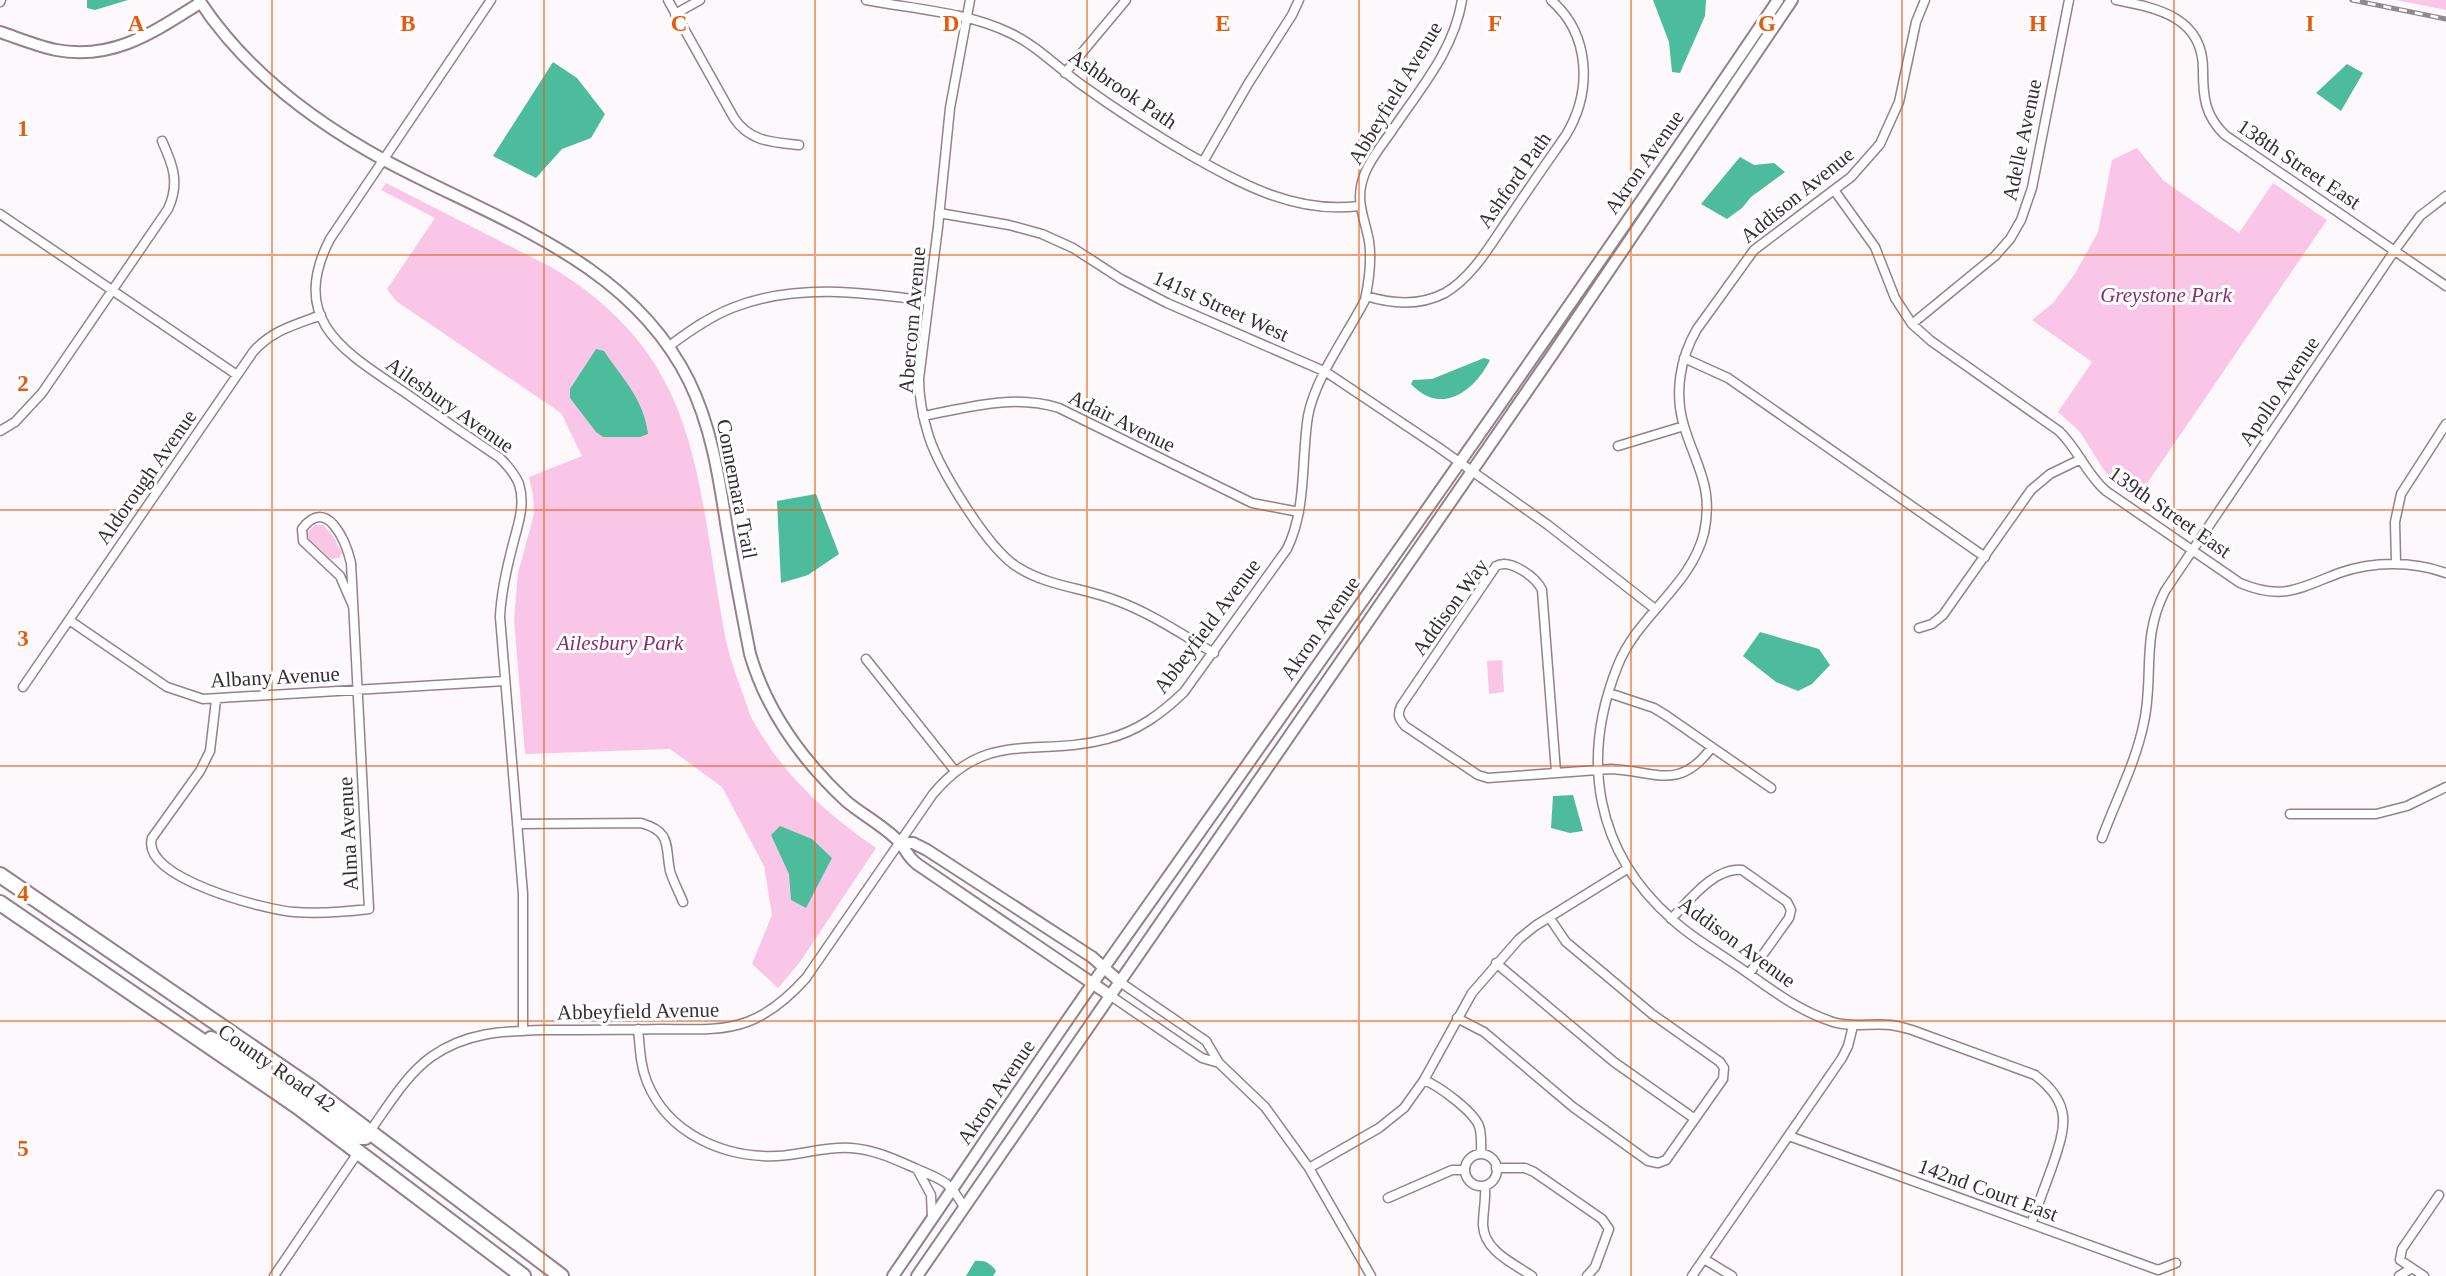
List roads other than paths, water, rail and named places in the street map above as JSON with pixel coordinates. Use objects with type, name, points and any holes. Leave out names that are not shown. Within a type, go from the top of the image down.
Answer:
[{"type":"highway","name":"County Road 42","points":[[0,875],[370,1131]]},
{"type":"highway","name":"County Road 42","points":[[0,903],[359,1151],[523,1276]]},
{"type":"highway","points":[[175,1023],[243,1054],[361,1137],[365,1137],[370,1131],[561,1276]]},
{"type":"street","name":"Ailesbury Avenue","points":[[491,0],[323,253],[315,280],[321,315],[331,335],[346,353],[500,458],[515,476],[521,492],[520,522],[506,576],[500,617],[523,894],[523,1031]]},
{"type":"street","points":[[668,0],[734,118],[743,129],[761,140],[799,145]]},
{"type":"street","points":[[676,14],[700,0]]},
{"type":"street","name":"Ashbrook Path","points":[[866,0],[965,18],[1024,40],[1124,116],[1254,190],[1282,200],[1326,208],[1359,206]]},
{"type":"street","name":"Abercorn Avenue","points":[[970,0],[950,108],[919,379],[923,416],[935,452],[973,516],[997,550],[1016,567],[1033,577],[1096,593],[1144,612],[1214,653]]},
{"type":"street","points":[[1065,73],[1126,0]]},
{"type":"street","points":[[1203,162],[1300,0]]},
{"type":"street","name":"Abbeyfield Avenue","points":[[370,1131],[416,1071],[438,1053],[463,1039],[523,1031],[726,1027],[753,1019],[778,1005],[792,993],[819,961],[933,794],[955,771],[970,761],[1004,748],[1082,744],[1129,732],[1167,708],[1184,692],[1294,536],[1299,512],[1308,415],[1326,372],[1366,296],[1370,251],[1359,206],[1362,182],[1368,165],[1446,49],[1456,29],[1462,0]]},
{"type":"street","name":"Ashford Path","points":[[1366,296],[1399,303],[1419,302],[1454,287],[1484,253],[1566,135],[1582,98],[1584,61],[1573,28],[1551,0]]},
{"type":"street","name":"Akron Avenue","points":[[893,1276],[1092,985],[1658,178],[1778,0]]},
{"type":"street","name":"Akron Avenue","points":[[917,1276],[1472,471],[1792,0]]},
{"type":"street","name":"Addison Avenue","points":[[1925,0],[1918,14],[1899,102],[1891,124],[1866,162],[1834,190],[1768,237],[1747,257],[1697,329],[1684,358],[1679,392],[1684,426],[1705,482],[1705,528],[1689,569],[1655,609],[1622,657],[1600,730],[1598,769],[1601,801],[1608,826],[1627,869],[1671,919],[1749,974],[1804,1012],[1853,1026],[1891,1025],[1912,1030],[2035,1075],[2048,1085],[2062,1108],[2064,1133],[2031,1224]]},
{"type":"street","name":"Adelle Avenue","points":[[1912,324],[1995,256],[2010,239],[2021,220],[2032,188],[2069,0]]},
{"type":"street","name":"138th Street East","points":[[2116,0],[2167,12],[2191,33],[2202,54],[2203,94],[2207,109],[2214,123],[2225,135],[2446,286]]},
{"type":"street","name":"Connemara Trail","points":[[201,1],[236,48],[311,115],[385,161],[530,234],[579,262],[614,286],[632,303],[668,347],[688,379],[699,405],[711,442],[750,654],[757,679],[786,733],[808,763],[847,802],[901,843],[906,855],[917,864],[1111,996]]},
{"type":"street","points":[[0,32],[57,50],[105,50],[152,34],[201,1]]},
{"type":"street","points":[[0,431],[30,408],[172,200],[176,181],[162,141]]},
{"type":"street","name":"139th Street East","points":[[1834,190],[1875,247],[1895,298],[1912,324],[1931,341],[2059,431],[2072,444],[2092,478],[2106,491],[2240,583],[2271,592],[2295,591],[2340,573],[2396,563],[2414,564],[2446,573]]},
{"type":"street","name":"Apollo Avenue","points":[[2102,838],[2142,731],[2147,700],[2149,640],[2153,620],[2165,591],[2395,250],[2420,216],[2446,196]]},
{"type":"street","points":[[0,214],[237,375]]},
{"type":"street","name":"141st Street West","points":[[939,214],[1009,225],[1042,234],[1073,248],[1154,297],[1326,372],[1548,525],[1655,609]]},
{"type":"street","points":[[668,347],[731,308],[780,294],[829,291],[929,301]]},
{"type":"street","name":"Aldorough Avenue","points":[[23,687],[253,352],[271,335],[321,315]]},
{"type":"street","points":[[1684,358],[1728,378],[1984,557]]},
{"type":"street","name":"Adair Avenue","points":[[923,416],[996,401],[1043,403],[1059,408],[1252,503],[1299,512]]},
{"type":"street","points":[[2396,563],[2395,523],[2401,494],[2446,424]]},
{"type":"street","points":[[1618,446],[1684,426]]},
{"type":"street","points":[[1919,628],[1932,624],[1943,615],[2031,490],[2050,474],[2081,459]]},
{"type":"street","points":[[352,606],[340,576],[303,541],[302,529],[312,519],[328,520],[345,540],[351,563],[359,691]]},
{"type":"street","name":"Addison Way","points":[[1556,772],[1542,590],[1539,584],[1510,563],[1502,562],[1496,566],[1401,706],[1399,720],[1478,775],[1488,778],[1598,769],[1671,776],[1694,768],[1712,747]]},
{"type":"street","name":"Albany Avenue","points":[[69,620],[167,687],[190,696],[216,700],[505,681]]},
{"type":"street","points":[[866,659],[955,771]]},
{"type":"street","name":"Alma Avenue","points":[[216,700],[210,751],[200,771],[152,838],[150,844],[154,855],[179,874],[235,900],[265,909],[342,912],[369,909],[359,691]]},
{"type":"street","points":[[1609,693],[1654,708],[1771,788]]},
{"type":"street","points":[[2290,814],[2376,814],[2407,806],[2446,787]]},
{"type":"street","points":[[517,824],[641,823],[651,826],[660,831],[666,840],[671,872],[683,902]]},
{"type":"street","name":"Connemara Trail","points":[[901,843],[913,843],[927,850],[1105,968],[1121,982]]},
{"type":"street","points":[[1309,1168],[1379,1128],[1404,1108],[1424,1080],[1472,993],[1519,939],[1549,917],[1627,869]]},
{"type":"street","points":[[1671,919],[1702,888],[1720,875],[1734,869],[1742,870],[1787,902],[1791,910],[1789,918],[1749,974]]},
{"type":"street","points":[[1457,1018],[1484,1032],[1573,1107],[1648,1161],[1658,1164],[1666,1160],[1723,1079],[1724,1068],[1720,1062],[1653,1014],[1575,950],[1566,942],[1549,917]]},
{"type":"street","points":[[1496,963],[1614,1062],[1695,1119]]},
{"type":"street","points":[[1121,982],[1206,1041],[1219,1063],[1265,1107],[1309,1168],[1371,1276]]},
{"type":"street","points":[[1111,996],[1202,1058],[1219,1063]]},
{"type":"street","points":[[1692,1276],[1842,1058],[1853,1026]]},
{"type":"street","points":[[638,1030],[641,1063],[655,1098],[678,1124],[704,1142],[732,1152],[758,1157],[836,1148],[861,1149],[887,1155],[934,1175],[953,1188],[964,1208]]},
{"type":"street","points":[[1424,1080],[1442,1090],[1475,1119],[1481,1136],[1481,1154]]},
{"type":"street","name":"142nd Court East","points":[[1789,1136],[2158,1270],[2175,1263]]},
{"type":"street","points":[[274,1276],[359,1151]]},
{"type":"street","points":[[1485,1186],[1471,1183],[1465,1170],[1470,1159],[1481,1154],[1491,1158],[1496,1168],[1494,1179],[1485,1186],[1485,1238],[1493,1250],[1532,1276]]},
{"type":"street","points":[[1496,1168],[1525,1168],[1534,1172],[1602,1219],[1609,1229],[1595,1267],[1587,1276]]},
{"type":"street","points":[[917,1169],[931,1195],[932,1219]]},
{"type":"street","points":[[1388,1198],[1452,1170],[1465,1170]]},
{"type":"street","points":[[2424,1276],[2400,1260],[2402,1249],[2439,1195]]},
{"type":"street","points":[[1704,1259],[1732,1276]]},
{"type":"street","points":[[2399,1276],[2412,1268]]},
{"type":"railway","points":[[2352,0],[2446,19]]},
{"type":"park label","name":"Greystone Park","points":[[2166,295]]},
{"type":"park label","name":"Ailesbury Park","points":[[620,643]]}]
